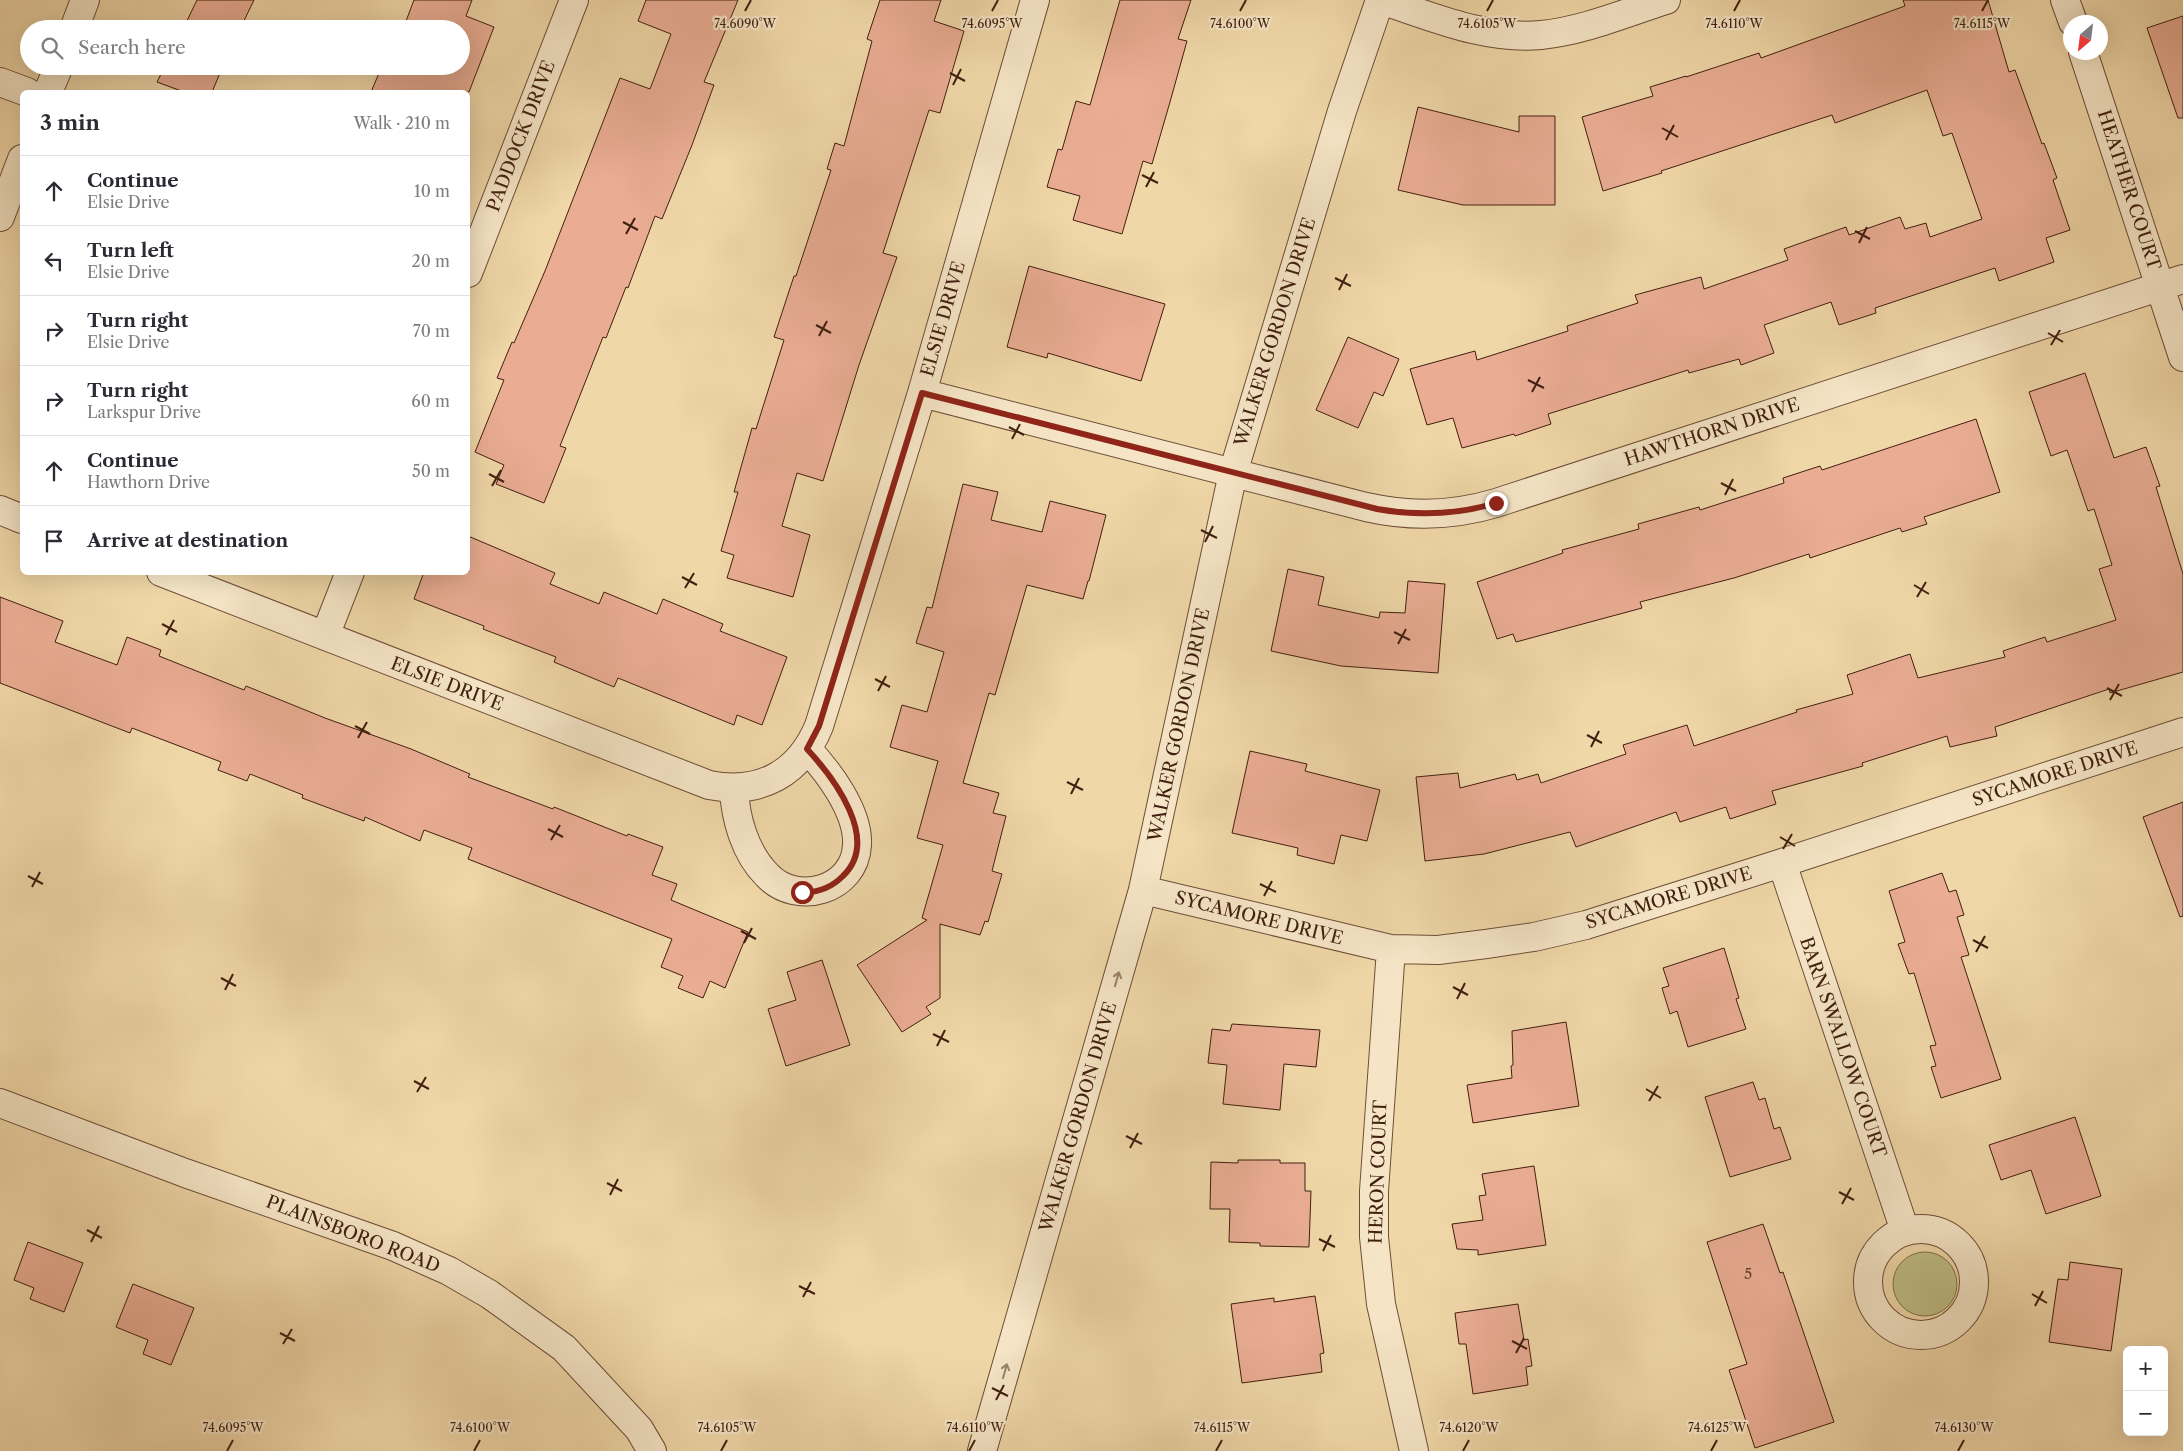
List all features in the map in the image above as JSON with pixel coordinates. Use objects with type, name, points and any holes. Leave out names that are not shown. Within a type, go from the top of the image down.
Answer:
[{"type":"street","points":[[77,20],[85,0]]},
{"type":"street","name":"PADDOCK DRIVE","points":[[470,268],[574,0]]},
{"type":"street","name":"ELSIE DRIVE","points":[[169,575],[701,782],[734,788],[757,785],[779,776],[798,760],[807,749],[819,726],[922,393],[1035,0]]},
{"type":"street","points":[[1380,0],[1481,31],[1521,36],[1561,32],[1666,0]]},
{"type":"street","name":"WALKER GORDON DRIVE","points":[[982,1451],[1143,890],[1234,473],[1342,111],[1380,0]]},
{"type":"street","points":[[2065,0],[2070,15]]},
{"type":"street","name":"HEATHER COURT","points":[[2085,60],[2172,282],[2183,357]]},
{"type":"street","points":[[49,90],[55,75]]},
{"type":"street","points":[[0,82],[22,90]]},
{"type":"street","points":[[0,217],[20,164]]},
{"type":"street","name":"HAWTHORN DRIVE","points":[[922,393],[1388,511],[1431,514],[1464,511],[1505,500],[2172,282]]},
{"type":"street","points":[[0,510],[20,518]]},
{"type":"street","points":[[325,636],[349,575]]},
{"type":"street","name":"SYCAMORE DRIVE","points":[[1143,890],[1391,949],[1438,950],[1534,937],[1586,925],[2183,732]]},
{"type":"street","points":[[734,788],[735,807],[741,830],[753,857],[766,875],[782,887],[792,891],[812,893],[831,886],[847,873],[852,864],[858,845],[857,835],[848,805],[820,764],[807,749]]},
{"type":"street","name":"BARN SWALLOW COURT","points":[[1782,863],[1905,1231]]},
{"type":"street","name":"HERON COURT","points":[[1391,949],[1374,1191],[1374,1237],[1381,1304],[1414,1451]]},
{"type":"street","name":"PLAINSBORO ROAD","points":[[0,1102],[185,1174],[393,1246],[449,1271],[489,1294],[564,1348],[639,1429],[652,1451]]},
{"type":"shaded area","points":[[1919,1252],[1931,1252],[1948,1261],[1955,1272],[1957,1284],[1955,1296],[1948,1307],[1931,1316],[1919,1316],[1907,1311],[1898,1302],[1893,1290],[1893,1278],[1898,1266],[1907,1257]]},
{"type":"building","points":[[197,0],[254,0],[244,20],[187,20]]},
{"type":"building","points":[[414,0],[472,0],[466,16],[494,27],[470,90],[372,90],[378,75],[470,75],[470,20],[406,20]]},
{"type":"building","points":[[646,0],[738,0],[704,82],[714,85],[692,145],[662,219],[655,216],[628,288],[626,287],[606,338],[603,337],[560,446],[566,448],[544,503],[496,484],[504,465],[475,452],[504,380],[497,378],[545,271],[620,78],[650,89],[671,34],[638,21]]},
{"type":"building","points":[[880,0],[941,0],[934,21],[964,31],[940,113],[929,110],[883,253],[897,257],[859,365],[823,481],[797,473],[782,526],[810,535],[793,597],[727,578],[734,555],[721,551],[738,492],[734,492],[752,428],[756,429],[784,340],[774,337],[831,170],[827,169],[835,143],[844,146],[872,41],[867,39]]},
{"type":"building","points":[[1120,0],[1191,0],[1178,39],[1187,41],[1152,164],[1143,161],[1122,234],[1073,220],[1080,196],[1047,187],[1058,149],[1062,150],[1076,101],[1090,105]]},
{"type":"building","points":[[1903,0],[1988,0],[2009,72],[2015,70],[2042,144],[2044,143],[2057,178],[2053,180],[2070,230],[2046,238],[2054,262],[1999,281],[1995,268],[1875,308],[1876,313],[1839,325],[1831,302],[1764,325],[1774,353],[1741,365],[1739,359],[1689,373],[1688,370],[1548,414],[1551,424],[1515,436],[1514,434],[1462,448],[1453,418],[1427,425],[1410,369],[1475,351],[1477,360],[1568,331],[1567,326],[1638,303],[1635,295],[1701,277],[1704,289],[1788,260],[1784,249],[1846,227],[1849,235],[1900,217],[1905,229],[1926,223],[1930,237],[1982,219],[1952,133],[1943,136],[1927,90],[1835,123],[1832,115],[1661,171],[1662,173],[1603,191],[1582,117],[1653,96],[1650,87],[1759,53],[1761,58],[1905,6]]},
{"type":"building","points":[[2183,16],[2183,118],[2178,118],[2147,28]]},
{"type":"building","points":[[160,75],[219,75],[213,90],[179,90],[157,82]]},
{"type":"building","points":[[1418,107],[1519,132],[1519,116],[1555,116],[1555,205],[1463,205],[1398,190]]},
{"type":"building","points":[[1029,266],[1165,304],[1141,381],[1048,353],[1047,358],[1007,347]]},
{"type":"building","points":[[1348,337],[1399,359],[1383,396],[1374,392],[1358,428],[1316,410]]},
{"type":"building","points":[[2085,373],[2114,458],[2146,447],[2160,486],[2156,487],[2183,574],[2183,672],[2110,693],[2109,689],[1995,727],[1997,736],[1950,747],[1947,736],[1862,763],[1863,766],[1772,791],[1776,804],[1730,819],[1726,807],[1680,822],[1676,812],[1576,847],[1570,832],[1484,854],[1425,861],[1416,777],[1458,773],[1460,788],[1515,774],[1517,780],[1538,774],[1541,783],[1626,754],[1623,745],[1687,725],[1694,746],[1797,712],[1796,710],[1853,694],[1847,675],[1910,654],[1918,678],[2005,657],[2003,651],[2045,637],[2047,642],[2116,620],[2099,569],[2112,565],[2094,509],[2088,511],[2067,450],[2051,456],[2029,392]]},
{"type":"building","points":[[1976,419],[2000,492],[1924,517],[1927,524],[1902,532],[1900,528],[1810,558],[1809,554],[1734,578],[1640,602],[1642,608],[1516,642],[1513,634],[1497,639],[1477,582],[1563,553],[1562,550],[1639,529],[1638,524],[1699,507],[1700,510],[1784,483],[1783,478],[1820,466],[1822,470]]},
{"type":"building","points":[[963,484],[998,492],[991,520],[1042,532],[1050,501],[1106,515],[1083,599],[1027,585],[995,695],[989,693],[963,783],[999,793],[993,813],[1006,816],[992,871],[1002,874],[988,922],[985,921],[980,935],[940,924],[940,998],[926,1007],[931,1014],[902,1032],[857,965],[927,920],[922,918],[943,845],[917,838],[938,761],[890,747],[902,705],[927,712],[944,652],[916,643],[927,607],[932,608]]},
{"type":"building","points":[[470,537],[555,573],[550,584],[599,604],[604,592],[657,614],[663,599],[723,624],[720,631],[787,657],[762,725],[737,715],[734,725],[618,678],[614,687],[554,662],[556,657],[483,629],[484,626],[414,599],[423,575],[470,575]]},
{"type":"building","points":[[1288,569],[1324,577],[1318,605],[1379,618],[1380,612],[1405,613],[1408,581],[1445,584],[1438,673],[1341,666],[1271,651]]},
{"type":"building","points":[[0,597],[63,621],[55,642],[117,665],[127,637],[161,650],[159,656],[244,690],[246,686],[325,718],[411,749],[470,774],[468,777],[553,809],[554,807],[627,836],[628,834],[663,847],[652,875],[677,884],[671,900],[748,932],[725,988],[710,981],[703,998],[678,988],[683,976],[661,967],[672,939],[468,859],[472,848],[424,830],[420,841],[365,817],[364,821],[302,798],[303,795],[250,774],[247,781],[218,770],[221,762],[132,728],[130,733],[0,683]]},
{"type":"building","points":[[1250,751],[1307,764],[1305,771],[1380,790],[1367,841],[1341,835],[1334,864],[1297,855],[1298,848],[1232,833]]},
{"type":"building","points":[[2183,802],[2183,916],[2180,917],[2143,817]]},
{"type":"building","points":[[1942,873],[1949,892],[1956,890],[1964,915],[1957,917],[1969,955],[1961,957],[2001,1079],[1941,1098],[1931,1067],[1936,1066],[1930,1046],[1936,1045],[1914,973],[1909,974],[1898,944],[1905,942],[1889,891]]},
{"type":"building","points":[[1724,948],[1739,998],[1736,999],[1746,1029],[1688,1047],[1677,1011],[1670,1014],[1662,988],[1669,986],[1663,968]]},
{"type":"building","points":[[822,960],[850,1045],[786,1066],[768,1009],[796,1000],[787,972]]},
{"type":"building","points":[[1566,1022],[1579,1106],[1473,1123],[1467,1085],[1512,1078],[1512,1031]]},
{"type":"building","points":[[1232,1024],[1320,1030],[1316,1067],[1284,1064],[1280,1110],[1223,1104],[1227,1065],[1208,1063],[1212,1029],[1230,1031]]},
{"type":"building","points":[[1753,1082],[1759,1100],[1765,1098],[1774,1129],[1780,1127],[1791,1159],[1730,1177],[1705,1097]]},
{"type":"building","points":[[2075,1117],[2101,1196],[2046,1214],[2031,1170],[2001,1180],[1989,1145]]},
{"type":"building","points":[[1238,1160],[1280,1160],[1280,1163],[1305,1163],[1305,1191],[1311,1191],[1309,1247],[1260,1246],[1260,1243],[1229,1242],[1230,1209],[1210,1209],[1211,1162],[1238,1163]]},
{"type":"building","points":[[1534,1166],[1546,1245],[1478,1255],[1478,1250],[1457,1249],[1452,1224],[1483,1220],[1479,1196],[1486,1195],[1482,1174]]},
{"type":"building","points":[[1763,1224],[1780,1273],[1783,1272],[1834,1422],[1755,1448],[1729,1370],[1747,1364],[1707,1242]]},
{"type":"building","points":[[28,1242],[83,1263],[64,1312],[30,1299],[34,1288],[14,1280]]},
{"type":"building","points":[[2070,1262],[2122,1269],[2111,1351],[2049,1342],[2058,1279],[2068,1280]]},
{"type":"building","points":[[133,1284],[194,1308],[171,1365],[143,1354],[148,1340],[116,1327]]},
{"type":"building","points":[[1315,1296],[1324,1353],[1320,1354],[1322,1372],[1242,1383],[1231,1304],[1274,1298],[1274,1302]]},
{"type":"building","points":[[1518,1304],[1524,1340],[1528,1339],[1532,1366],[1526,1367],[1528,1385],[1473,1394],[1466,1344],[1459,1344],[1455,1313]]},
{"type":"route","points":[[802,892],[812,893],[831,886],[847,873],[856,855],[857,835],[848,805],[820,764],[807,749],[819,726],[922,393],[1377,509],[1398,513],[1431,514],[1464,511],[1496,503]]}]
